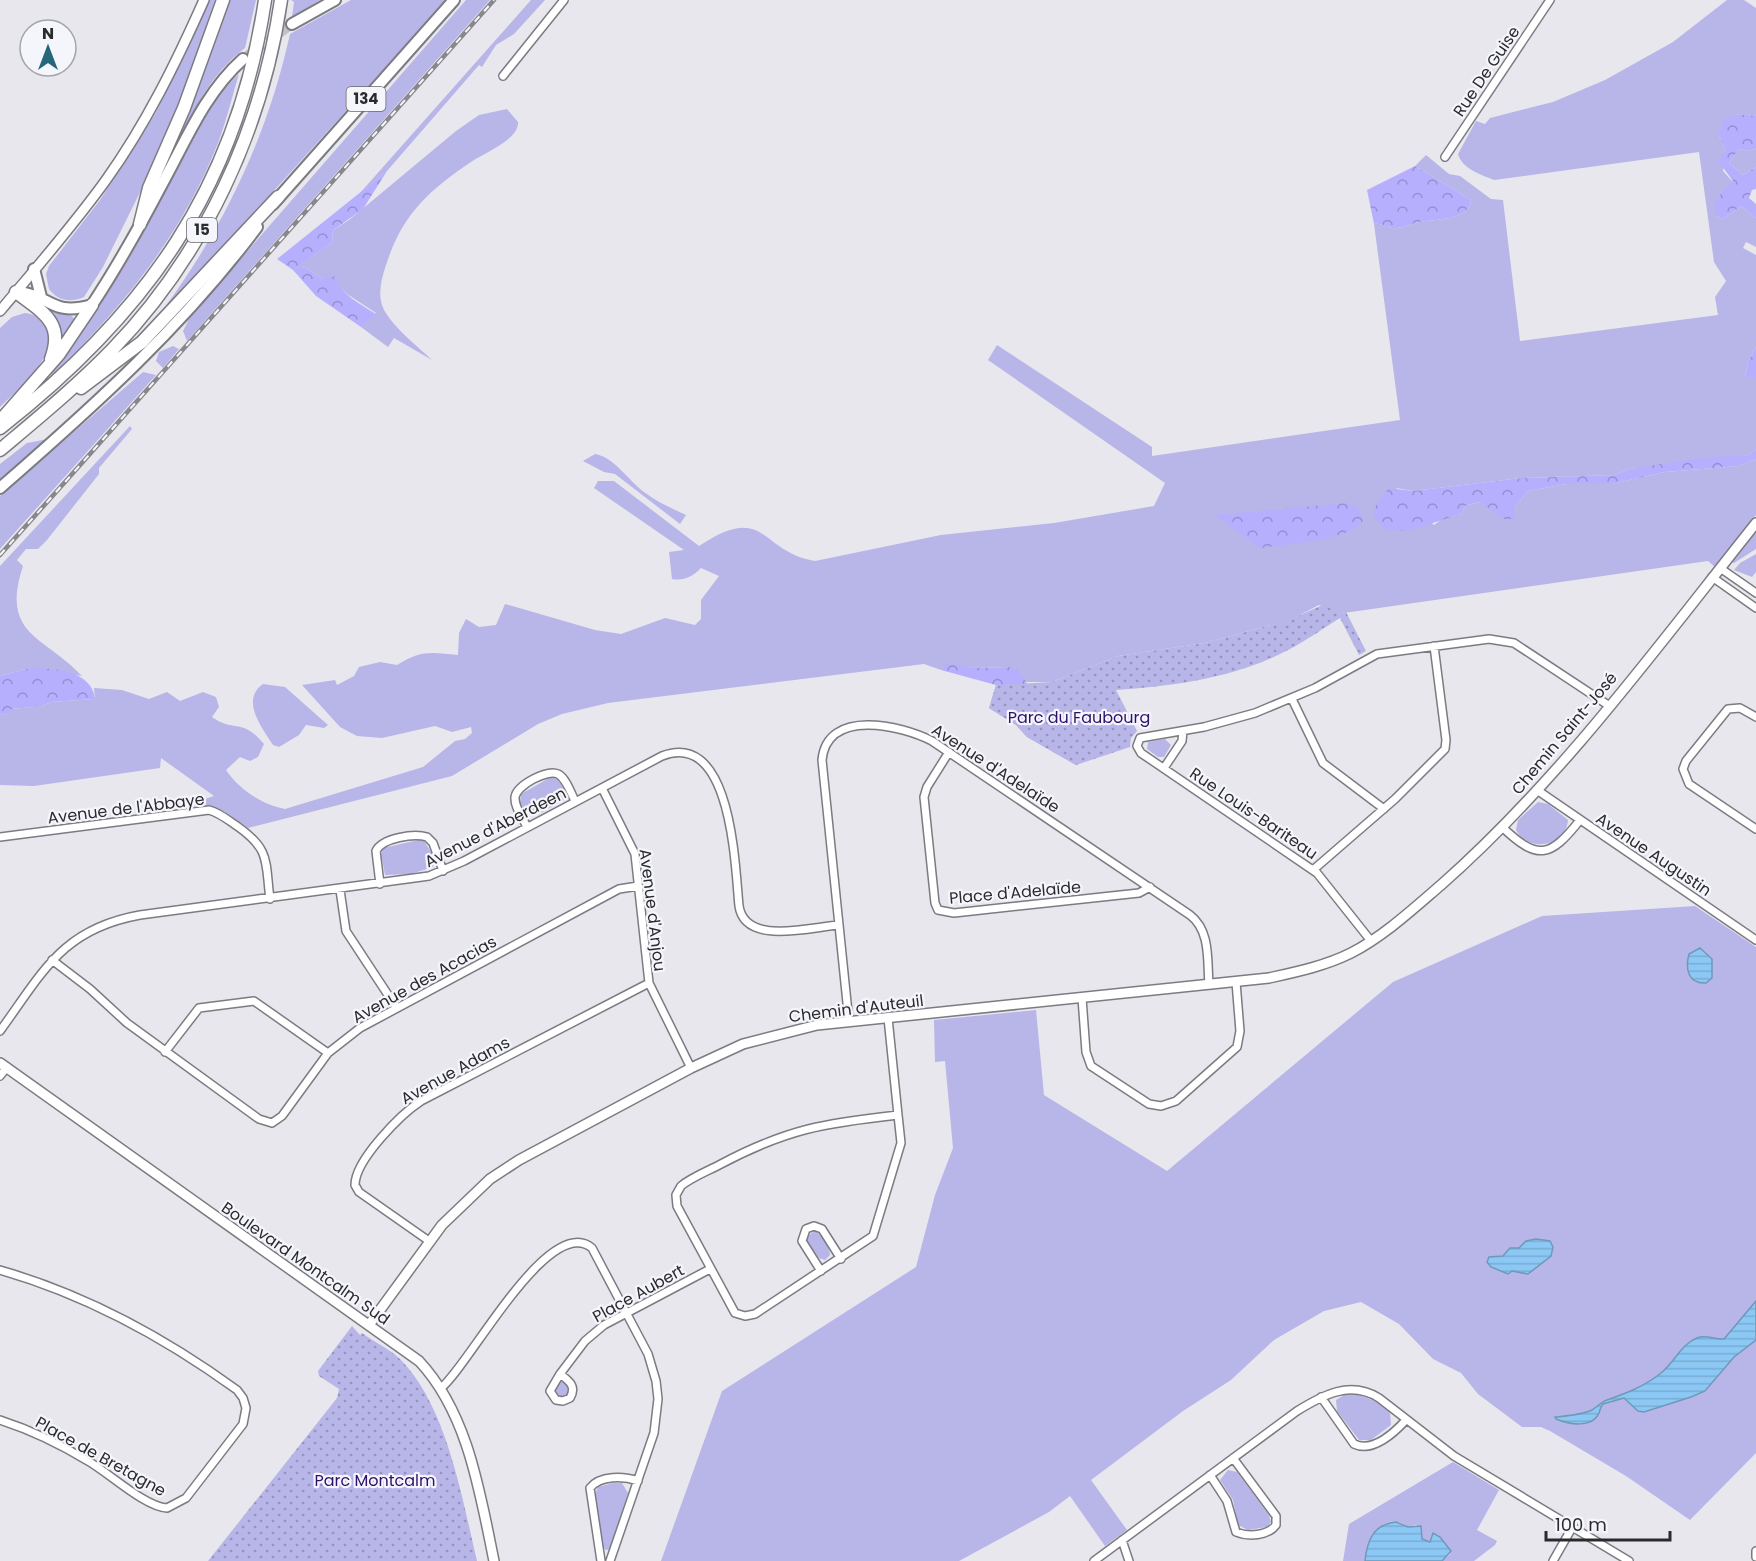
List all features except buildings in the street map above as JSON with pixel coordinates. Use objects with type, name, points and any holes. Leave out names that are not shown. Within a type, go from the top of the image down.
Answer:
[{"type":"highway","points":[[140,224],[149,188],[184,108],[223,0]]},
{"type":"highway","name":"15","points":[[0,428],[52,386],[98,343],[144,289],[180,237],[207,188],[234,126],[255,54],[265,0]]},
{"type":"highway","name":"15","points":[[0,450],[88,373],[136,324],[200,234],[233,169],[254,116],[270,60],[281,0]]},
{"type":"highway","points":[[43,413],[133,350],[278,197]]},
{"type":"highway","points":[[15,292],[45,314],[52,324],[56,341],[50,362]]},
{"type":"highway","points":[[0,421],[65,346],[92,305]]},
{"type":"main road","points":[[292,24],[335,0]]},
{"type":"main road","name":"134","points":[[278,197],[454,0]]},
{"type":"main road","points":[[15,292],[41,297],[64,310],[92,305],[140,224],[202,108],[217,87],[243,59]]},
{"type":"main road","points":[[0,488],[117,383],[161,340],[237,252],[278,197]]},
{"type":"main road","points":[[34,269],[41,297]]},
{"type":"street","points":[[0,311],[100,188],[166,80],[204,0]]},
{"type":"street","points":[[502,76],[564,0]]},
{"type":"street","name":"Rue De Guise","points":[[1445,157],[1550,0]]},
{"type":"street","name":"Chemin Saint-José","points":[[1371,941],[1436,889],[1502,827],[1537,790],[1756,523]]},
{"type":"street","points":[[1720,568],[1756,593]]},
{"type":"street","points":[[1712,577],[1756,608]]},
{"type":"street","name":"Rue Louis-Bariteau","points":[[1371,941],[1314,870],[1141,753],[1137,742],[1143,736],[1183,731],[1240,718],[1292,699],[1370,656],[1489,639],[1514,643],[1608,705]]},
{"type":"street","points":[[1314,870],[1384,809],[1445,749],[1446,740],[1434,646]]},
{"type":"street","points":[[1292,699],[1323,763],[1384,809]]},
{"type":"street","points":[[1756,717],[1740,708],[1728,709],[1686,761],[1683,769],[1689,784],[1756,829]]},
{"type":"street","name":"Avenue d'Adelaïde","points":[[849,1022],[823,767],[823,754],[829,740],[848,728],[891,727],[914,732],[950,752],[1150,887],[1200,924],[1205,940],[1209,984]]},
{"type":"street","points":[[1164,768],[1182,741],[1183,731]]},
{"type":"street","name":"Avenue d'Aberdeen","points":[[0,1031],[52,960],[80,935],[116,920],[423,878],[443,871],[670,753],[680,751],[695,756],[707,769],[728,808],[739,906],[745,921],[762,932],[839,925]]},
{"type":"street","name":"Place d'Adelaïde","points":[[950,752],[927,787],[924,797],[935,903],[939,909],[954,913],[1139,893],[1150,887]]},
{"type":"street","points":[[527,827],[516,805],[517,792],[544,774],[554,773],[561,776],[575,801]]},
{"type":"street","name":"Avenue d'Anjou","points":[[602,788],[633,848],[649,983],[691,1068]]},
{"type":"street","name":"Avenue Augustin","points":[[1537,790],[1756,940]]},
{"type":"street","name":"Avenue de l'Abbaye","points":[[0,837],[209,810],[225,817],[260,845],[264,854],[270,899]]},
{"type":"street","points":[[1502,827],[1524,847],[1548,850],[1562,842],[1580,820]]},
{"type":"street","points":[[380,884],[377,849],[383,843],[417,835],[427,837],[433,843],[443,871]]},
{"type":"street","name":"Avenue des Acacias","points":[[52,960],[165,1052],[259,1119],[270,1123],[282,1116],[328,1053],[360,1028],[619,889],[638,886]]},
{"type":"street","points":[[340,890],[346,931],[396,1007]]},
{"type":"street","name":"Chemin d'Auteuil","points":[[369,1325],[429,1241],[467,1198],[507,1167],[691,1068],[763,1037],[807,1027],[888,1017],[1277,976],[1321,965],[1353,952],[1371,941]]},
{"type":"street","points":[[1082,998],[1086,1052],[1091,1066],[1149,1104],[1161,1106],[1176,1101],[1237,1047],[1240,1031],[1236,982]]},
{"type":"street","name":"Avenue Adams","points":[[429,1241],[359,1192],[355,1185],[360,1168],[394,1123],[421,1101],[649,983]]},
{"type":"street","points":[[165,1052],[199,1008],[246,1000],[262,1004],[328,1053]]},
{"type":"street","points":[[888,1017],[901,1143],[878,1227],[870,1240],[755,1314],[745,1316],[733,1310],[677,1206],[676,1195],[685,1183],[785,1134],[836,1122],[898,1115]]},
{"type":"street","points":[[0,1076],[3,1065]]},
{"type":"street","name":"Boulevard Montcalm Sud","points":[[3,1065],[419,1361],[441,1388],[466,1447],[494,1561]]},
{"type":"street","points":[[822,1271],[802,1241],[806,1229],[814,1226],[822,1229],[841,1259]]},
{"type":"street","points":[[441,1388],[455,1373],[520,1284],[545,1260],[570,1243],[584,1242],[592,1248],[648,1354],[657,1389],[656,1424],[610,1561]]},
{"type":"street","name":"Place Aubert","points":[[560,1374],[591,1335],[627,1312],[710,1269]]},
{"type":"street","name":"Place de Bretagne","points":[[0,1270],[70,1294],[152,1334],[237,1390],[246,1408],[240,1429],[186,1498],[167,1508],[150,1503],[106,1472],[62,1446],[0,1420]]},
{"type":"street","points":[[1094,1561],[1297,1411],[1339,1390],[1360,1389],[1379,1398],[1468,1465],[1629,1561]]},
{"type":"street","points":[[1322,1397],[1354,1444],[1360,1446],[1369,1447],[1378,1443],[1406,1420]]},
{"type":"street","points":[[1210,1475],[1227,1501],[1236,1533],[1245,1535],[1266,1533],[1274,1528],[1276,1516],[1233,1458]]},
{"type":"street","points":[[601,1561],[590,1488],[598,1481],[614,1478],[638,1481]]},
{"type":"street","points":[[1553,1561],[1573,1526]]},
{"type":"street","points":[[1122,1540],[1129,1561]]},
{"type":"street","points":[[1756,1551],[1756,1557]]},
{"type":"green space","points":[[210,0],[215,0],[180,100],[155,162],[103,267],[84,297],[74,300],[60,298],[49,289],[46,274],[49,266],[100,200],[155,114]]},
{"type":"green space","points":[[227,0],[256,0],[245,48],[212,82],[173,151],[171,150]]},
{"type":"green space","points":[[291,0],[320,0],[292,17],[294,2]]},
{"type":"green space","points":[[351,0],[446,0],[167,309],[165,307],[207,244],[242,177],[270,107],[290,34]]},
{"type":"green space","points":[[466,0],[490,0],[187,341],[183,331],[190,317]]},
{"type":"green space","points":[[531,0],[545,0],[514,34],[496,45],[482,67],[479,65],[387,171],[360,193]]},
{"type":"green space","points":[[1727,0],[1744,0],[1756,8],[1756,116],[1738,114],[1718,134],[1726,150],[1723,171],[1733,182],[1716,216],[1723,219],[1741,206],[1756,218],[1756,247],[1746,242],[1743,248],[1756,255],[1756,347],[1748,362],[1745,377],[1756,377],[1756,449],[1749,455],[1630,469],[1614,475],[1521,478],[1413,491],[1396,488],[1434,525],[1445,517],[1461,514],[1465,506],[1479,502],[1496,512],[1514,508],[1528,491],[1566,484],[1611,484],[1665,472],[1739,466],[1756,459],[1756,515],[1715,567],[1708,561],[1344,613],[1319,605],[1290,620],[1205,643],[1118,656],[1052,682],[1026,682],[1009,667],[972,668],[947,664],[941,670],[924,664],[608,703],[562,714],[538,724],[452,776],[248,828],[224,811],[206,805],[205,799],[214,796],[161,758],[160,768],[34,786],[0,785],[0,715],[12,709],[42,706],[51,702],[95,699],[94,688],[122,690],[149,699],[167,692],[180,701],[203,692],[216,697],[219,707],[212,717],[220,722],[250,731],[264,744],[258,757],[250,761],[240,757],[226,770],[237,784],[252,795],[276,807],[285,809],[423,767],[455,741],[465,739],[472,733],[471,727],[452,732],[435,726],[382,738],[357,736],[340,727],[302,685],[335,680],[337,685],[354,676],[359,667],[380,662],[397,665],[419,654],[458,655],[459,633],[466,619],[479,627],[496,625],[505,604],[595,630],[621,634],[665,618],[695,625],[701,619],[701,600],[719,576],[701,568],[688,578],[672,579],[669,552],[684,550],[594,488],[598,481],[614,481],[699,546],[721,533],[738,528],[751,529],[762,533],[783,549],[797,556],[815,561],[941,535],[1054,523],[1154,506],[1165,483],[988,360],[997,345],[1152,447],[1152,456],[1400,420],[1374,224],[1395,228],[1450,218],[1465,212],[1471,200],[1415,166],[1426,155],[1449,174],[1460,176],[1491,199],[1503,200],[1520,341],[1718,315],[1715,297],[1726,281],[1714,262],[1699,152],[1494,180],[1468,168],[1458,154],[1476,121],[1485,124],[1490,118],[1553,102],[1605,80],[1673,42]]},
{"type":"green space","points":[[239,74],[227,117],[204,176],[169,239],[103,324],[52,375],[49,371],[124,267],[192,135],[221,93]]},
{"type":"green space","points":[[507,109],[518,122],[513,135],[471,162],[429,194],[400,232],[384,271],[380,294],[384,310],[400,330],[432,360],[394,338],[388,347],[361,327],[376,313],[347,294],[338,285],[322,279],[305,267],[293,270],[333,242],[332,231],[349,220],[456,131],[479,115]]},
{"type":"green space","points":[[1739,114],[1756,116],[1756,148],[1750,151],[1739,149],[1729,163],[1743,175],[1756,167],[1756,189],[1752,190],[1749,198],[1756,204],[1756,218],[1741,206],[1723,219],[1716,216],[1714,205],[1724,189],[1733,181],[1718,161],[1726,150],[1718,134],[1722,121]]},
{"type":"green space","points":[[1756,148],[1756,167],[1743,175],[1729,163],[1739,149],[1750,151]]},
{"type":"green space","points":[[1415,166],[1471,200],[1469,207],[1465,212],[1450,218],[1419,222],[1398,228],[1374,224],[1367,190]]},
{"type":"green space","points":[[387,171],[363,209],[332,231],[333,242],[295,269],[305,267],[322,279],[336,276],[346,294],[376,314],[361,327],[316,296],[293,270],[277,259]]},
{"type":"green space","points":[[53,312],[72,316],[76,322],[61,340],[59,326],[51,314]]},
{"type":"green space","points":[[25,313],[36,316],[45,325],[49,336],[48,347],[36,370],[0,407],[0,328],[12,317]]},
{"type":"green space","points":[[173,346],[179,349],[163,368],[156,361],[159,352]]},
{"type":"green space","points":[[1756,347],[1756,377],[1745,377],[1748,362]]},
{"type":"green space","points":[[143,372],[156,375],[0,549],[0,496]]},
{"type":"green space","points":[[130,426],[132,429],[99,468],[99,474],[47,540],[38,549],[26,549],[17,560],[23,566],[17,589],[17,607],[22,621],[30,632],[82,676],[29,668],[0,676],[0,566]]},
{"type":"green space","points":[[48,439],[0,481],[0,464],[27,443]]},
{"type":"green space","points":[[1756,449],[1756,459],[1739,466],[1665,472],[1611,484],[1566,484],[1528,491],[1514,508],[1514,518],[1506,520],[1479,502],[1465,506],[1461,514],[1422,527],[1401,531],[1382,526],[1374,516],[1376,504],[1389,488],[1413,491],[1521,478],[1614,475],[1630,469],[1699,458],[1749,455]]},
{"type":"green space","points":[[595,454],[615,464],[649,496],[686,515],[680,524],[615,474],[604,472],[583,461]]},
{"type":"green space","points":[[1347,503],[1359,509],[1363,521],[1356,528],[1331,537],[1260,548],[1215,515]]},
{"type":"green space","points":[[1756,531],[1756,549],[1734,563],[1731,562]]},
{"type":"green space","points":[[1756,554],[1756,572],[1752,577],[1734,570],[1740,563]]},
{"type":"green space","name":"Parc du Faubourg","points":[[1329,602],[1343,613],[1346,612],[1366,651],[1359,655],[1340,618],[1290,649],[1227,674],[1183,683],[1116,690],[1137,731],[1131,738],[1130,747],[1076,765],[1027,737],[1016,725],[989,708],[996,685],[1052,682],[1118,656],[1205,643],[1289,620]]},
{"type":"green space","points":[[947,663],[972,668],[1009,667],[1020,672],[1076,765],[1027,737],[1016,725],[989,708],[996,685],[941,670]]},
{"type":"green space","points":[[29,668],[60,670],[79,676],[92,689],[95,699],[51,702],[42,706],[12,709],[9,713],[0,715],[0,676]]},
{"type":"green space","points":[[263,684],[285,687],[328,725],[324,728],[306,725],[299,735],[279,747],[273,745],[259,722],[253,706],[256,691]]},
{"type":"green space","points":[[1165,739],[1171,745],[1164,757],[1158,757],[1147,749],[1148,742]]},
{"type":"green space","points":[[551,777],[559,780],[565,792],[564,800],[537,815],[528,815],[520,803],[521,794]]},
{"type":"green space","points":[[1538,802],[1548,804],[1568,820],[1561,836],[1546,844],[1529,842],[1516,830],[1518,820]]},
{"type":"green space","points":[[423,839],[434,857],[433,867],[411,874],[385,875],[381,854],[383,848]]},
{"type":"green space","points":[[1695,906],[1756,947],[1756,1453],[1690,1520],[1626,1476],[1550,1431],[1541,1427],[1522,1427],[1478,1394],[1461,1373],[1433,1359],[1399,1324],[1361,1302],[1324,1311],[1274,1340],[1231,1380],[1183,1411],[1091,1480],[1127,1530],[1105,1546],[1070,1496],[1049,1512],[959,1561],[661,1561],[722,1391],[916,1267],[935,1195],[953,1148],[945,1061],[935,1062],[934,1020],[1036,1010],[1044,1095],[1167,1171],[1393,982],[1542,916]]},
{"type":"green space","points":[[815,1231],[829,1248],[830,1255],[825,1260],[819,1258],[807,1241],[807,1236]]},
{"type":"green space","name":"Parc Montcalm","points":[[352,1326],[360,1335],[362,1333],[400,1359],[430,1402],[451,1454],[477,1561],[208,1561],[337,1398],[339,1389],[319,1376],[318,1371]]},
{"type":"green space","points":[[562,1382],[568,1384],[570,1390],[568,1396],[562,1398],[556,1396],[554,1390],[556,1384]]},
{"type":"green space","points":[[1344,1395],[1363,1396],[1374,1401],[1390,1413],[1391,1425],[1371,1440],[1359,1440],[1337,1411],[1336,1400]]},
{"type":"green space","points":[[1453,1462],[1499,1490],[1477,1530],[1497,1541],[1495,1545],[1474,1561],[1442,1561],[1450,1554],[1432,1539],[1430,1542],[1422,1539],[1421,1530],[1416,1525],[1408,1527],[1399,1522],[1391,1522],[1384,1524],[1373,1536],[1365,1561],[1343,1561],[1349,1524]]},
{"type":"green space","points":[[1228,1470],[1237,1472],[1269,1515],[1271,1522],[1267,1527],[1248,1530],[1238,1525],[1233,1500],[1220,1480]]},
{"type":"green space","points":[[622,1483],[628,1493],[610,1549],[606,1550],[603,1547],[595,1494],[598,1487]]},
{"type":"shaded area","points":[[1700,948],[1712,959],[1712,978],[1706,983],[1695,981],[1689,975],[1687,965],[1689,954]]},
{"type":"shaded area","points":[[1536,1239],[1550,1241],[1553,1247],[1551,1256],[1528,1274],[1512,1271],[1508,1274],[1491,1267],[1487,1262],[1489,1257],[1503,1256],[1510,1248],[1519,1248],[1526,1241]]},
{"type":"shaded area","points":[[1756,1301],[1756,1340],[1734,1357],[1705,1391],[1644,1412],[1638,1411],[1624,1398],[1603,1404],[1596,1418],[1585,1423],[1573,1424],[1556,1419],[1555,1417],[1592,1410],[1605,1401],[1649,1382],[1666,1369],[1687,1344],[1697,1338],[1724,1339]]},
{"type":"shaded area","points":[[1396,1522],[1408,1527],[1421,1526],[1422,1539],[1430,1542],[1433,1533],[1440,1537],[1451,1551],[1442,1561],[1365,1561],[1373,1534],[1382,1526]]},
{"type":"tunnel","points":[[243,59],[292,24]]},
{"type":"railway","points":[[0,555],[494,0]]}]
